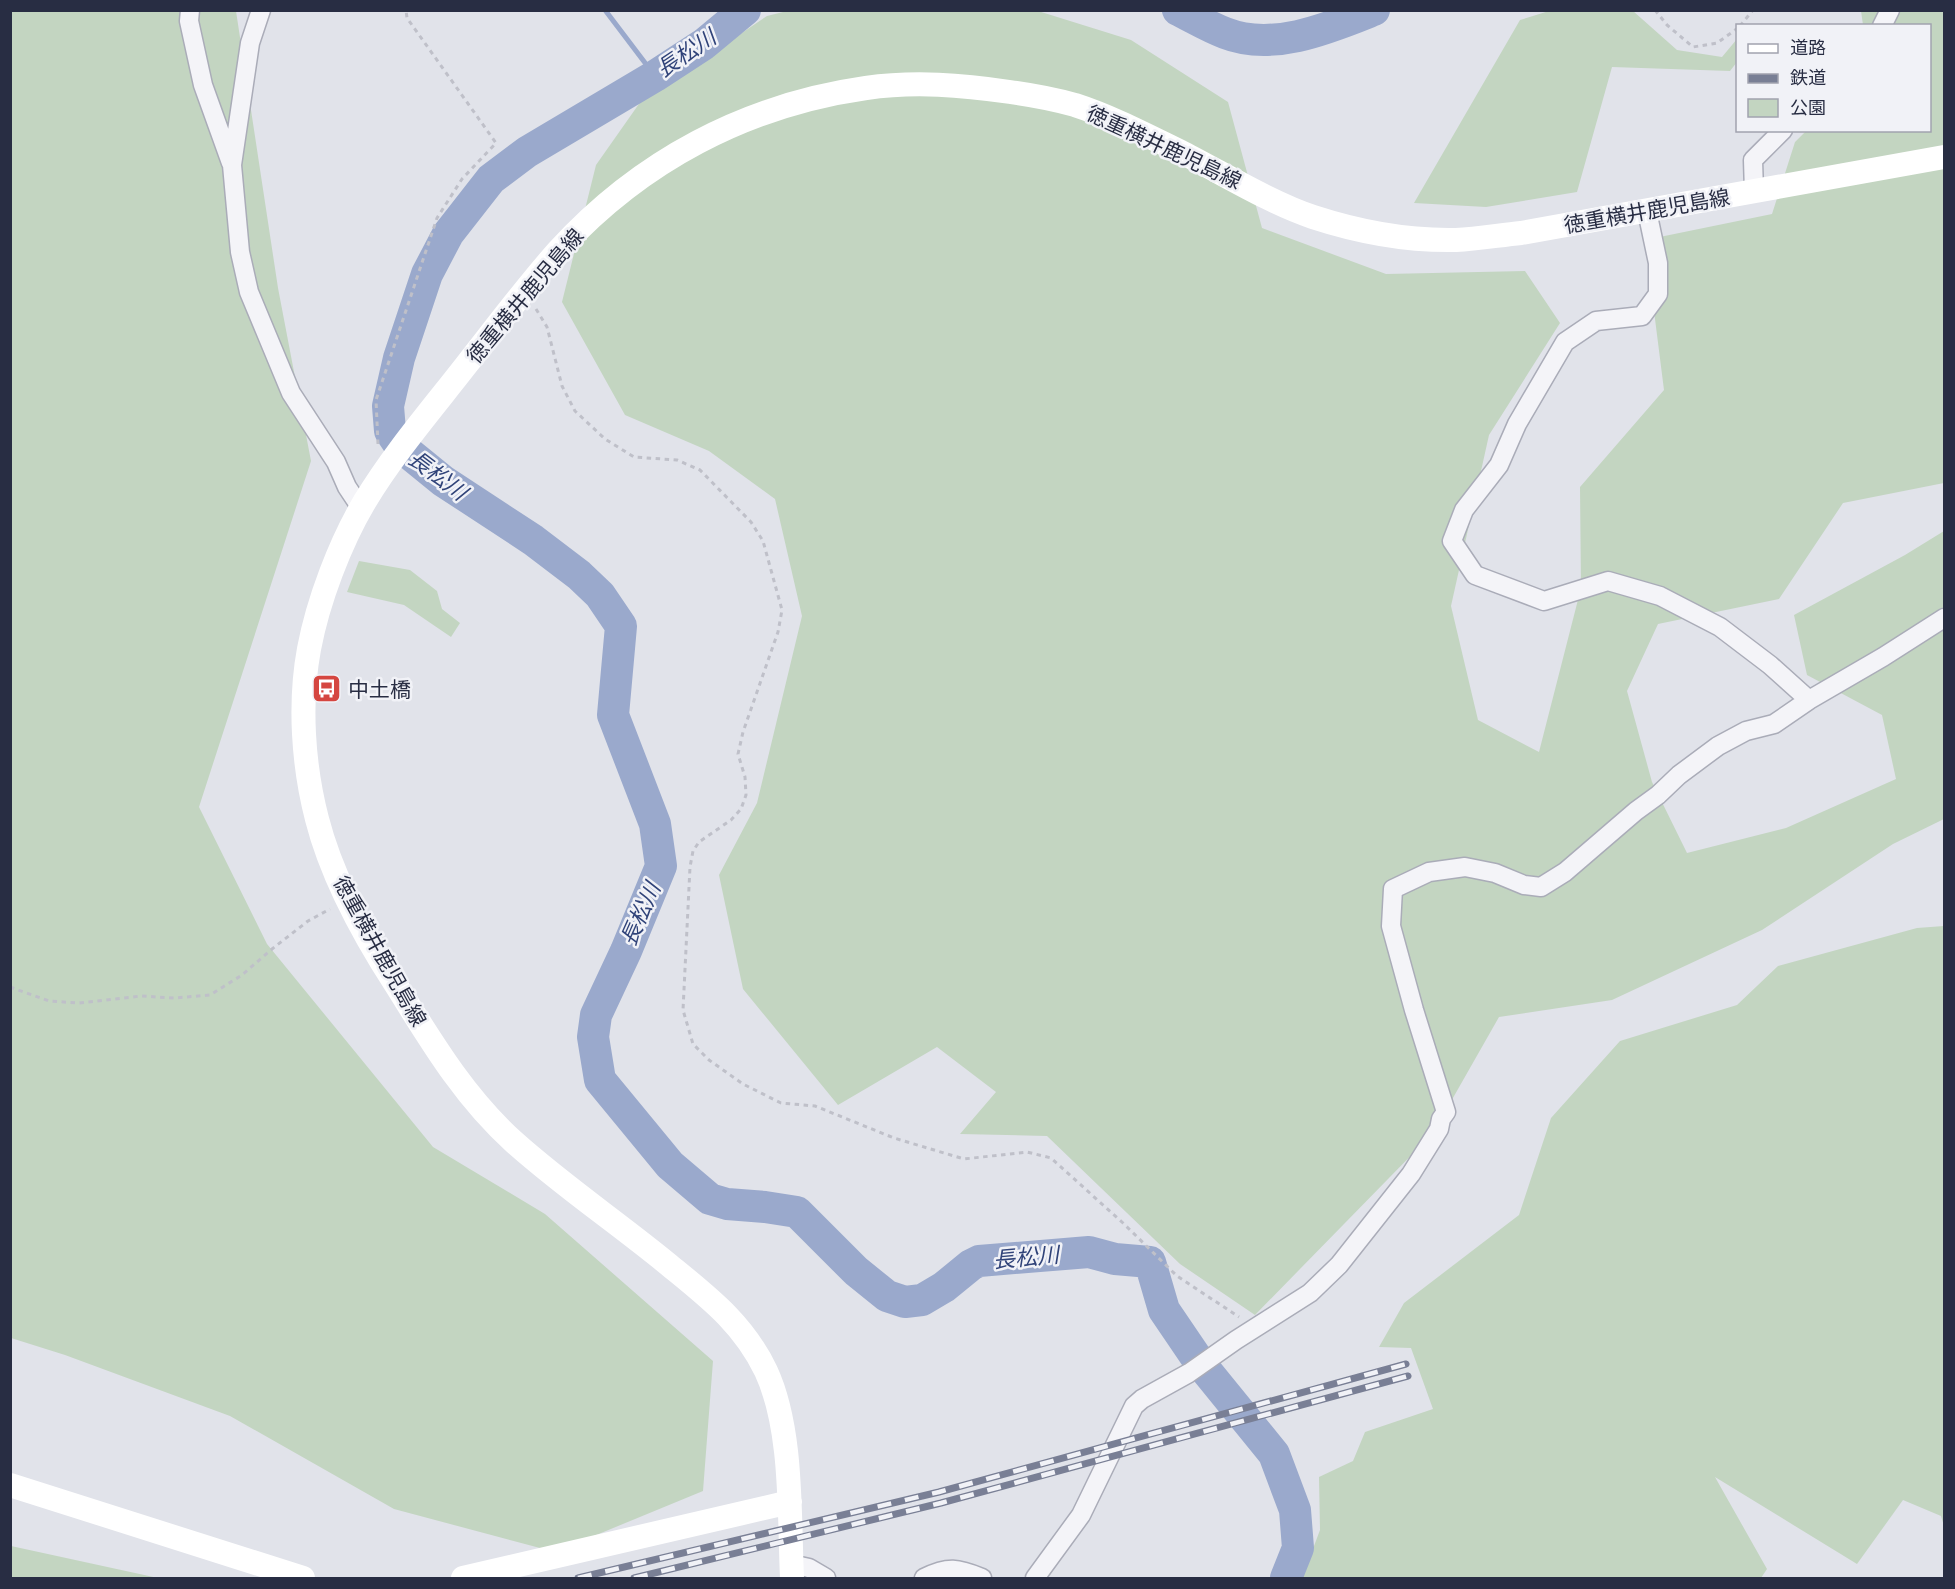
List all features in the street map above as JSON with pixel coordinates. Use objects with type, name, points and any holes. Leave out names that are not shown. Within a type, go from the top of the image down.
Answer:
[{"type":"main road","name":"徳重横井鹿児島線","points":[[791,1571],[789,1502],[781,1416],[766,1372],[746,1337],[722,1308],[513,1141],[488,1116],[449,1069],[381,962],[347,899],[318,823],[310,788],[304,730],[309,648],[326,587],[342,547],[361,508],[383,473],[524,292],[558,251],[596,213],[659,164],[754,115],[814,98],[868,88],[914,84],[953,84],[1071,104],[1114,120],[1309,216],[1387,236],[1427,239],[1460,240],[1521,233],[1944,157]]},
{"type":"main road","points":[[10,1485],[303,1578]]},
{"type":"main road","points":[[463,1578],[789,1502]]},
{"type":"street","points":[[190,10],[189,21],[203,86],[231,165],[240,252],[249,292],[291,393],[336,462],[347,487],[361,508]]},
{"type":"street","points":[[231,165],[250,43],[261,10]]},
{"type":"street","points":[[1883,24],[1890,10]]},
{"type":"street","points":[[1754,192],[1753,160],[1781,132]]},
{"type":"street","points":[[1647,211],[1659,263],[1658,294],[1642,316],[1596,321],[1565,342],[1517,424],[1499,465],[1464,510],[1452,541],[1475,574],[1544,601],[1608,581],[1660,596],[1720,627],[1770,665],[1809,700]]},
{"type":"street","points":[[1035,1578],[1081,1515],[1134,1406],[1142,1399],[1189,1373],[1310,1293],[1339,1265],[1411,1174],[1439,1129],[1441,1119],[1446,1112],[1391,926],[1393,889],[1429,872],[1465,867],[1495,873],[1524,885],[1541,886],[1565,872],[1679,775],[1718,746],[1746,730],[1774,724],[1809,700],[1944,619]]},
{"type":"street","points":[[791,1571],[809,1568],[826,1578]]},
{"type":"street","points":[[924,1578],[947,1570],[961,1569],[982,1578]]},
{"type":"path","points":[[383,473],[378,452],[376,400],[437,218],[462,180],[496,143],[407,18],[406,10]]},
{"type":"path","points":[[1655,10],[1667,25],[1693,47],[1717,43],[1736,29]]},
{"type":"path","points":[[1741,24],[1753,10]]},
{"type":"path","points":[[524,292],[547,327],[562,386],[575,411],[605,439],[634,457],[677,460],[700,470],[751,522],[763,541],[782,610],[778,632],[743,732],[738,754],[745,777],[746,795],[741,809],[731,820],[699,842],[693,851],[690,867],[683,1010],[693,1044],[709,1060],[744,1084],[781,1103],[815,1106],[894,1138],[964,1159],[1027,1152],[1051,1158],[1177,1276],[1255,1328]]},
{"type":"path","points":[[10,987],[49,1001],[79,1004],[141,996],[174,998],[210,994],[242,975],[308,921],[347,899]]},
{"type":"green space","points":[[791,10],[1038,11],[1131,40],[1228,102],[1262,228],[1386,274],[1525,271],[1560,323],[1489,435],[1451,606],[1478,720],[1539,752],[1581,588],[1580,487],[1664,390],[1645,240],[1772,214],[1795,142],[1805,132],[1931,132],[1931,24],[1863,24],[1861,11],[1944,11],[1944,483],[1843,503],[1779,599],[1658,624],[1627,691],[1652,782],[1687,853],[1786,828],[1896,779],[1882,715],[1807,675],[1794,615],[1905,555],[1944,531],[1944,819],[1893,844],[1762,930],[1612,1000],[1499,1017],[1433,1133],[1255,1315],[1180,1264],[1047,1136],[960,1134],[996,1092],[937,1047],[838,1105],[743,989],[719,875],[757,803],[802,616],[775,499],[709,451],[625,415],[562,302],[596,165],[641,101],[767,16]]},
{"type":"green space","points":[[10,11],[236,11],[278,288],[311,461],[199,807],[267,944],[433,1147],[545,1214],[713,1361],[703,1491],[555,1552],[394,1509],[230,1416],[65,1355],[11,1338]]},
{"type":"green space","points":[[1549,11],[1633,11],[1677,50],[1722,57],[1736,40],[1736,63],[1730,71],[1612,67],[1577,192],[1486,207],[1414,203],[1520,20]]},
{"type":"green space","points":[[359,561],[410,570],[437,591],[442,609],[460,623],[451,637],[404,605],[347,592]]},
{"type":"green space","points":[[1944,926],[1944,1526],[1941,1516],[1903,1500],[1857,1564],[1715,1477],[1767,1569],[1761,1578],[1302,1578],[1320,1530],[1319,1477],[1353,1461],[1365,1432],[1433,1409],[1411,1348],[1379,1347],[1404,1303],[1519,1215],[1551,1118],[1620,1041],[1737,1005],[1778,966],[1917,928]]},
{"type":"green space","points":[[11,1546],[158,1578],[11,1578]]},
{"type":"waterway","points":[[605,10],[655,76]]},
{"type":"waterway","name":"長松川","points":[[745,10],[704,44],[527,152],[491,179],[448,234],[427,274],[399,358],[388,406],[390,431],[400,446],[443,481],[533,540],[579,575],[600,595],[621,626],[613,715],[655,824],[661,866],[626,951],[596,1015],[593,1037],[600,1080],[670,1165],[710,1199],[727,1204],[797,1212],[856,1271],[887,1296],[905,1302],[922,1300],[979,1261],[1089,1252],[1115,1259],[1150,1262],[1164,1310],[1200,1363],[1274,1454],[1295,1510],[1298,1548],[1286,1578]]},
{"type":"waterway","name":"長松川","points":[[1178,10],[1225,33],[1262,40],[1281,39],[1320,30],[1374,10]]},
{"type":"railway","points":[[578,1578],[939,1492],[1406,1364]]},
{"type":"railway","points":[[634,1578],[941,1503],[1408,1376]]},
{"type":"place","name":"中土橋","points":[[327,689]]}]
